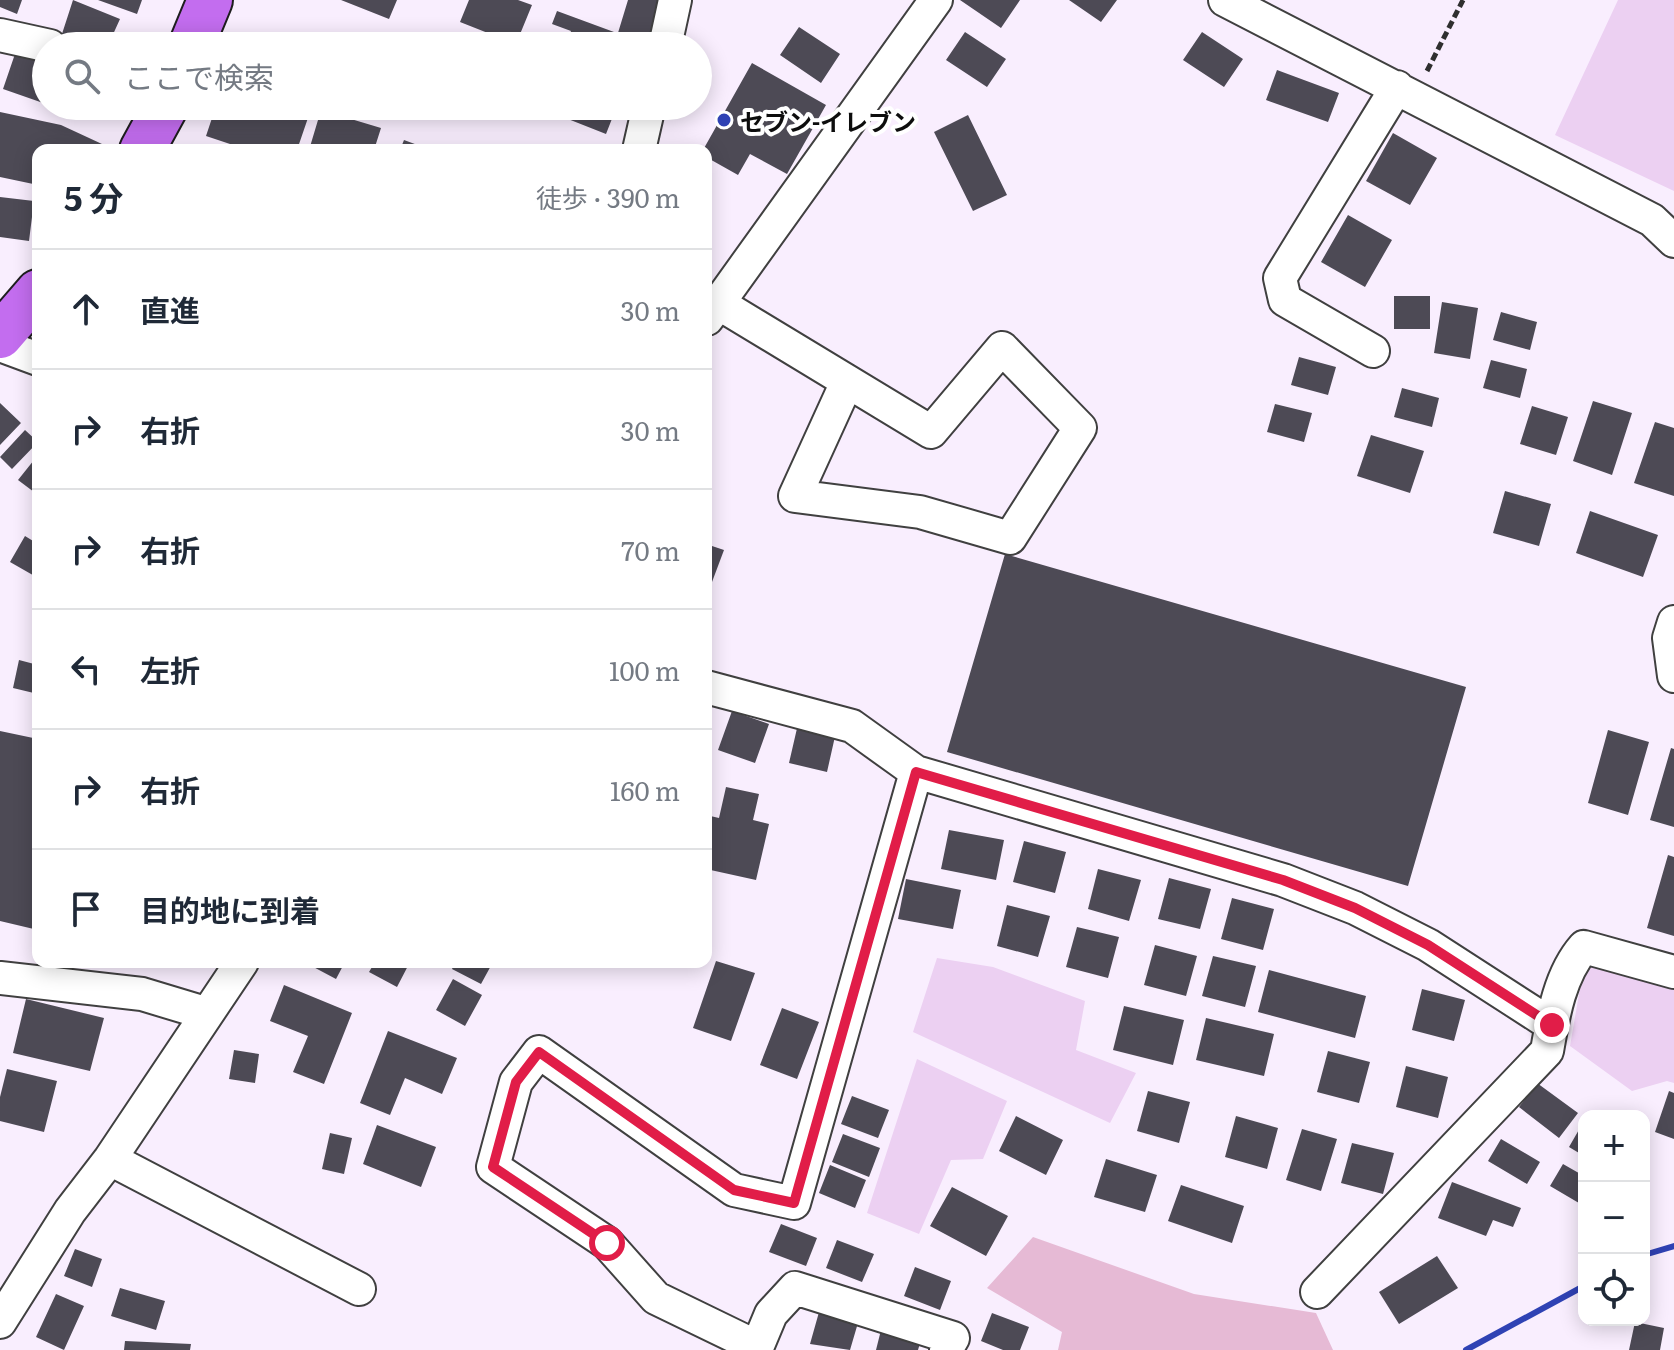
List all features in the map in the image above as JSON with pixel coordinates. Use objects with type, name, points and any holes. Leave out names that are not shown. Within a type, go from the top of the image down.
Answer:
[{"type":"main road","points":[[197,32],[210,0]]},
{"type":"main road","points":[[145,144],[158,120]]},
{"type":"main road","points":[[0,336],[32,299]]},
{"type":"street","points":[[668,32],[675,0]]},
{"type":"street","points":[[847,382],[795,496],[920,512],[1010,538],[1080,428],[1002,348],[931,432],[847,382],[712,311],[936,0]]},
{"type":"street","points":[[1225,0],[1652,220],[1674,241]]},
{"type":"street","points":[[0,35],[32,42]]},
{"type":"street","points":[[1373,351],[1285,300],[1280,278],[1405,92]]},
{"type":"street","points":[[640,144],[646,120]]},
{"type":"street","points":[[0,345],[32,357]]},
{"type":"street","points":[[1674,622],[1669,638],[1674,676]]},
{"type":"street","points":[[712,689],[852,726],[916,772],[1283,880],[1355,908],[1428,945],[1552,1025]]},
{"type":"street","points":[[916,772],[794,1203],[734,1190],[539,1052],[516,1082],[493,1167],[607,1243],[656,1298],[757,1348],[771,1314],[795,1288],[953,1338],[946,1350]]},
{"type":"street","points":[[1317,1292],[1547,1051],[1552,1025],[1574,959],[1584,947],[1674,972]]},
{"type":"street","points":[[0,1322],[70,1211],[110,1159],[238,968]]},
{"type":"street","points":[[0,978],[142,994],[205,1013]]},
{"type":"street","points":[[110,1159],[359,1289]]},
{"type":"path","points":[[1405,92],[1463,0]]},
{"type":"shaded area","points":[[1618,0],[1674,0],[1674,191],[1555,135]]},
{"type":"shaded area","points":[[937,958],[993,967],[1085,1001],[1076,1050],[1136,1073],[1110,1123],[913,1032]]},
{"type":"shaded area","points":[[1584,965],[1674,982],[1674,1083],[1667,1081],[1632,1091],[1570,1046]]},
{"type":"shaded area","points":[[917,1059],[1007,1101],[983,1159],[951,1160],[919,1234],[867,1213]]},
{"type":"shaded area","points":[[1033,1237],[1194,1294],[1316,1313],[1333,1350],[1058,1350],[1062,1332],[987,1288]]},
{"type":"building","points":[[0,0],[22,0],[17,14],[0,7]]},
{"type":"building","points":[[73,0],[120,19],[114,32],[63,32]]},
{"type":"building","points":[[98,0],[142,0],[137,14]]},
{"type":"building","points":[[341,0],[397,0],[389,19]]},
{"type":"building","points":[[469,0],[518,0],[532,5],[521,32],[485,32],[460,22]]},
{"type":"building","points":[[628,0],[662,0],[652,32],[618,32]]},
{"type":"building","points":[[960,0],[1020,0],[1001,28]]},
{"type":"building","points":[[1069,0],[1117,0],[1101,22]]},
{"type":"building","points":[[557,11],[614,32],[571,32],[552,24]]},
{"type":"building","points":[[799,27],[840,54],[821,83],[780,55]]},
{"type":"building","points":[[965,32],[1006,59],[987,87],[946,60]]},
{"type":"building","points":[[1202,32],[1243,59],[1224,87],[1183,60]]},
{"type":"building","points":[[16,51],[32,57],[32,99],[3,89]]},
{"type":"building","points":[[752,63],[826,105],[787,174],[750,154],[738,175],[712,160],[712,144],[706,144]]},
{"type":"building","points":[[1277,70],[1339,93],[1328,122],[1266,100]]},
{"type":"building","points":[[0,112],[61,125],[102,144],[32,144],[32,184],[0,177]]},
{"type":"building","points":[[968,115],[1007,195],[973,211],[934,132]]},
{"type":"building","points":[[211,120],[307,120],[299,144],[230,144],[206,136]]},
{"type":"building","points":[[318,120],[354,120],[381,128],[376,144],[311,144]]},
{"type":"building","points":[[570,120],[612,120],[606,134]]},
{"type":"building","points":[[1393,133],[1437,158],[1410,205],[1366,181]]},
{"type":"building","points":[[0,197],[32,201],[29,241],[0,237]]},
{"type":"building","points":[[1348,215],[1392,240],[1365,287],[1321,262]]},
{"type":"building","points":[[1394,296],[1430,296],[1430,329],[1394,329]]},
{"type":"building","points":[[1442,302],[1478,308],[1470,359],[1434,353]]},
{"type":"building","points":[[1501,312],[1537,322],[1530,350],[1493,340]]},
{"type":"building","points":[[1299,357],[1336,367],[1328,395],[1291,385]]},
{"type":"building","points":[[1491,360],[1527,369],[1520,398],[1483,388]]},
{"type":"building","points":[[1402,388],[1439,398],[1432,427],[1394,417]]},
{"type":"building","points":[[1593,401],[1632,413],[1612,475],[1573,461]]},
{"type":"building","points":[[0,403],[21,423],[0,445]]},
{"type":"building","points":[[1275,404],[1312,413],[1304,442],[1267,432]]},
{"type":"building","points":[[1532,406],[1568,417],[1556,455],[1520,444]]},
{"type":"building","points":[[1655,422],[1674,428],[1674,496],[1634,483]]},
{"type":"building","points":[[25,430],[32,436],[32,448],[12,469],[0,457]]},
{"type":"building","points":[[1371,435],[1424,451],[1410,493],[1357,476]]},
{"type":"building","points":[[32,462],[32,490],[18,480]]},
{"type":"building","points":[[1505,491],[1551,504],[1539,546],[1493,533]]},
{"type":"building","points":[[1590,511],[1658,535],[1643,577],[1576,553]]},
{"type":"building","points":[[25,536],[32,540],[32,575],[10,562]]},
{"type":"building","points":[[712,546],[724,550],[712,582]]},
{"type":"building","points":[[1005,554],[1466,687],[1408,886],[947,752]]},
{"type":"building","points":[[19,660],[32,663],[32,693],[13,688]]},
{"type":"building","points":[[732,711],[769,724],[755,763],[718,750]]},
{"type":"building","points":[[798,724],[836,732],[827,772],[789,763]]},
{"type":"building","points":[[1608,730],[1649,742],[1628,815],[1588,803]]},
{"type":"building","points":[[0,731],[32,738],[32,929],[0,921]]},
{"type":"building","points":[[1671,748],[1674,749],[1674,827],[1650,820]]},
{"type":"building","points":[[726,787],[759,794],[753,820],[769,824],[756,880],[712,870],[712,816],[719,818]]},
{"type":"building","points":[[949,830],[1004,840],[996,880],[941,869]]},
{"type":"building","points":[[1024,841],[1066,852],[1055,893],[1013,882]]},
{"type":"building","points":[[1668,855],[1674,857],[1674,936],[1647,928]]},
{"type":"building","points":[[1098,869],[1141,880],[1129,921],[1088,909]]},
{"type":"building","points":[[1169,878],[1211,889],[1200,929],[1158,919]]},
{"type":"building","points":[[906,879],[961,890],[953,929],[898,919]]},
{"type":"building","points":[[1232,898],[1274,909],[1263,950],[1221,939]]},
{"type":"building","points":[[1007,905],[1050,916],[1038,957],[997,946]]},
{"type":"building","points":[[1077,927],[1119,937],[1108,978],[1066,967]]},
{"type":"building","points":[[1155,945],[1197,956],[1186,996],[1144,985]]},
{"type":"building","points":[[1213,956],[1256,966],[1245,1007],[1202,996]]},
{"type":"building","points":[[716,961],[755,973],[731,1041],[693,1028]]},
{"type":"building","points":[[315,968],[342,968],[336,979]]},
{"type":"building","points":[[371,968],[407,968],[397,987],[369,972]]},
{"type":"building","points":[[452,968],[490,968],[481,984]]},
{"type":"building","points":[[1269,970],[1366,996],[1355,1038],[1258,1012]]},
{"type":"building","points":[[453,979],[482,995],[465,1026],[436,1010]]},
{"type":"building","points":[[284,985],[352,1013],[324,1084],[293,1072],[308,1036],[270,1021]]},
{"type":"building","points":[[1422,989],[1465,1000],[1454,1041],[1412,1030]]},
{"type":"building","points":[[26,999],[104,1018],[90,1071],[13,1053]]},
{"type":"building","points":[[1124,1006],[1184,1020],[1173,1065],[1113,1050]]},
{"type":"building","points":[[782,1008],[819,1022],[797,1079],[760,1065]]},
{"type":"building","points":[[1206,1018],[1274,1034],[1264,1076],[1196,1060]]},
{"type":"building","points":[[388,1031],[457,1058],[442,1094],[405,1078],[390,1115],[360,1103]]},
{"type":"building","points":[[234,1050],[259,1054],[255,1083],[229,1079]]},
{"type":"building","points":[[1328,1051],[1370,1062],[1359,1103],[1317,1092]]},
{"type":"building","points":[[1406,1066],[1448,1077],[1438,1118],[1396,1107]]},
{"type":"building","points":[[7,1069],[57,1081],[44,1132],[0,1121],[0,1097]]},
{"type":"building","points":[[1537,1083],[1578,1113],[1559,1138],[1519,1107]]},
{"type":"building","points":[[1148,1091],[1190,1102],[1179,1143],[1137,1131]]},
{"type":"building","points":[[1669,1091],[1674,1093],[1674,1139],[1655,1132]]},
{"type":"building","points":[[852,1096],[889,1110],[878,1138],[841,1124]]},
{"type":"building","points":[[1016,1116],[1063,1140],[1046,1175],[999,1151]]},
{"type":"building","points":[[1236,1116],[1278,1128],[1267,1169],[1225,1157]]},
{"type":"building","points":[[377,1125],[436,1147],[421,1187],[363,1164]]},
{"type":"building","points":[[1302,1129],[1337,1139],[1321,1191],[1286,1180]]},
{"type":"building","points":[[1578,1131],[1578,1152],[1569,1147]]},
{"type":"building","points":[[330,1133],[352,1138],[344,1174],[322,1169]]},
{"type":"building","points":[[843,1134],[880,1148],[869,1177],[832,1162]]},
{"type":"building","points":[[1501,1139],[1540,1162],[1527,1184],[1488,1161]]},
{"type":"building","points":[[1352,1143],[1394,1153],[1383,1194],[1341,1183]]},
{"type":"building","points":[[1106,1159],[1157,1175],[1145,1212],[1094,1197]]},
{"type":"building","points":[[1563,1164],[1578,1173],[1578,1202],[1550,1186]]},
{"type":"building","points":[[830,1165],[866,1180],[855,1208],[819,1193]]},
{"type":"building","points":[[1452,1182],[1521,1208],[1513,1227],[1493,1220],[1486,1236],[1438,1218]]},
{"type":"building","points":[[1181,1185],[1244,1206],[1232,1243],[1168,1221]]},
{"type":"building","points":[[952,1187],[1008,1216],[986,1256],[930,1226]]},
{"type":"building","points":[[781,1224],[817,1238],[806,1266],[769,1252]]},
{"type":"building","points":[[837,1240],[874,1254],[862,1282],[826,1268]]},
{"type":"building","points":[[75,1249],[102,1259],[92,1287],[64,1276]]},
{"type":"building","points":[[1437,1256],[1458,1288],[1399,1324],[1379,1292]]},
{"type":"building","points":[[915,1267],[951,1281],[940,1310],[904,1296]]},
{"type":"building","points":[[120,1288],[165,1301],[156,1330],[111,1316]]},
{"type":"building","points":[[56,1294],[84,1306],[64,1350],[36,1337]]},
{"type":"building","points":[[821,1305],[860,1316],[850,1350],[810,1344]]},
{"type":"building","points":[[992,1313],[1029,1327],[1020,1350],[1003,1350],[981,1341]]},
{"type":"building","points":[[883,1322],[923,1333],[918,1350],[876,1350]]},
{"type":"building","points":[[1634,1326],[1664,1328],[1660,1350],[1629,1350]]},
{"type":"building","points":[[125,1341],[191,1344],[190,1350],[124,1350]]},
{"type":"railway","points":[[1647,1254],[1674,1246]]},
{"type":"railway","points":[[1466,1350],[1578,1289]]},
{"type":"place","name":"セブン-イレブン","points":[[724,120]]},
{"type":"route","points":[[607,1243],[493,1167],[516,1082],[539,1052],[734,1190],[794,1203],[916,772],[1283,880],[1355,908],[1428,945],[1552,1025]]}]
